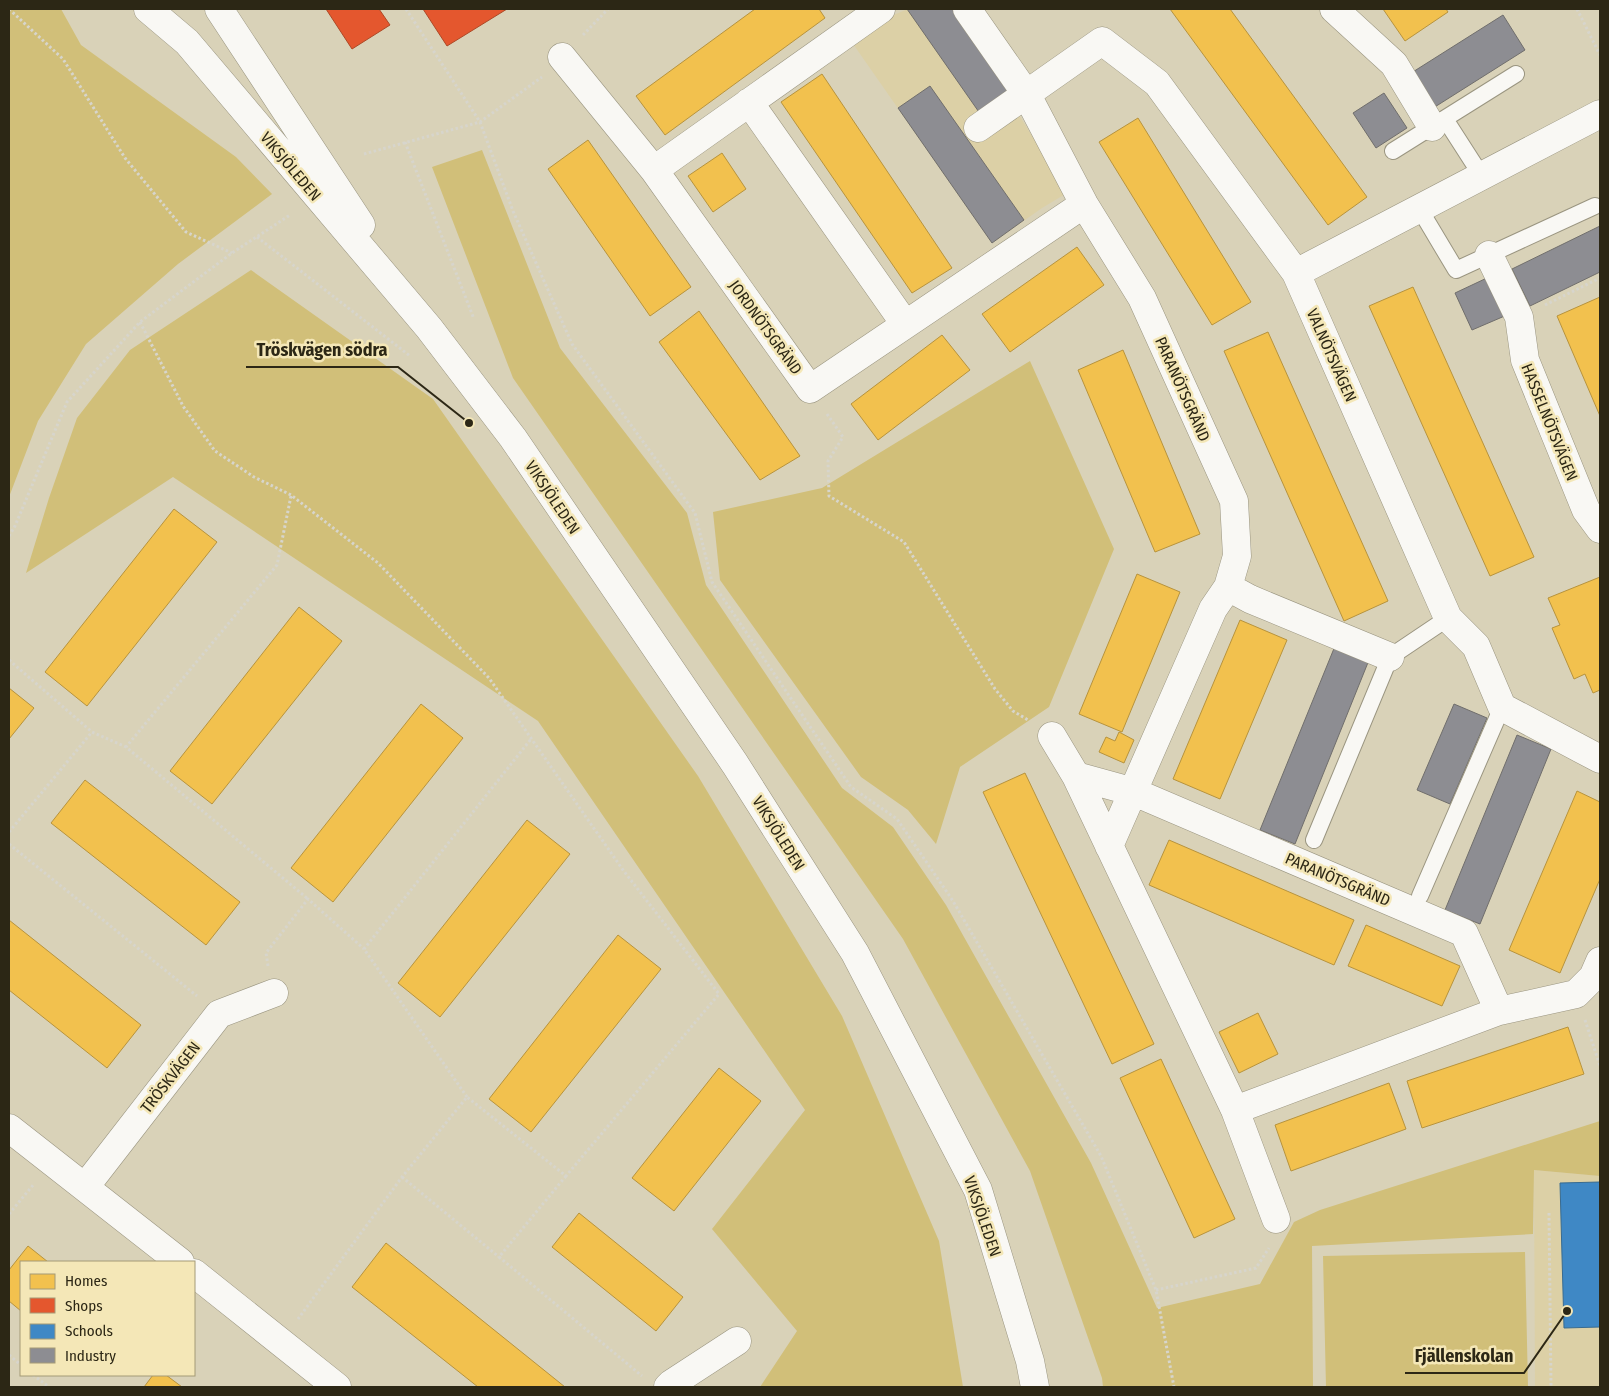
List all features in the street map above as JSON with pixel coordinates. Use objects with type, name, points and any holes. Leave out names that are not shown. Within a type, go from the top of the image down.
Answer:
[{"type":"street","points":[[143,9],[149,9]]},
{"type":"street","name":"VIKSJÖLEDEN","points":[[149,9],[187,42],[429,328],[513,438],[735,764],[855,953],[978,1190],[1030,1361],[1035,1387]]},
{"type":"street","name":"VIKSJÖLEDEN","points":[[218,9],[429,328]]},
{"type":"street","points":[[654,170],[881,9]]},
{"type":"street","points":[[967,9],[1027,95],[1084,204]]},
{"type":"street","points":[[1334,9],[1394,64],[1438,123]]},
{"type":"street","name":"VALNÖTSVÄGEN","points":[[1027,95],[1102,41],[1157,83],[1296,273],[1448,618],[1476,646],[1502,708]]},
{"type":"street","name":"JORDNÖTSGRÄND","points":[[562,57],[654,170],[810,389],[1084,204]]},
{"type":"street","points":[[978,128],[1027,95]]},
{"type":"street","points":[[749,102],[905,324]]},
{"type":"street","points":[[1296,273],[1600,114]]},
{"type":"street","name":"PARANÖTSGRÄND","points":[[1084,204],[1142,298],[1234,500],[1237,556],[1228,587],[1213,609],[1109,846]]},
{"type":"street","name":"HASSELNÖTSVÄGEN","points":[[1489,255],[1520,317],[1525,360],[1586,510],[1600,529]]},
{"type":"street","points":[[1228,587],[1250,599],[1390,657]]},
{"type":"street","points":[[1502,708],[1600,759]]},
{"type":"street","points":[[1052,736],[1076,776],[1235,1110],[1276,1219]]},
{"type":"street","name":"PARANÖTSGRÄND","points":[[1076,776],[1134,792],[1464,932],[1499,1011]]},
{"type":"street","points":[[1235,1110],[1499,1011],[1576,994],[1593,978],[1600,961]]},
{"type":"street","points":[[219,1014],[274,993]]},
{"type":"street","name":"TRÖSKVÄGEN","points":[[85,1187],[219,1014]]},
{"type":"street","points":[[9,1128],[179,1261]]},
{"type":"street","points":[[195,1274],[337,1387]]},
{"type":"street","points":[[658,1384],[671,1384],[737,1341]]},
{"type":"lane","points":[[1393,151],[1516,74]]},
{"type":"lane","points":[[1438,123],[1481,175]]},
{"type":"lane","points":[[1419,208],[1456,270],[1595,206]]},
{"type":"lane","points":[[1390,657],[1448,618]]},
{"type":"lane","name":"PARANÖTSGRÄND","points":[[1314,840],[1390,657]]},
{"type":"lane","points":[[1420,896],[1502,708]]},
{"type":"path","points":[[10,9],[63,59],[124,158],[186,232],[232,253]]},
{"type":"path","points":[[406,9],[480,122],[513,211],[572,344],[695,513],[712,582],[851,787],[896,819],[953,900],[1101,1156],[1156,1290],[1174,1387]]},
{"type":"path","points":[[364,154],[480,122],[553,69],[608,9]]},
{"type":"path","points":[[1577,9],[1600,55]]},
{"type":"path","points":[[405,142],[474,319]]},
{"type":"path","points":[[9,536],[15,526],[67,402],[140,322],[232,253],[290,215]]},
{"type":"path","points":[[257,237],[415,359]]},
{"type":"path","points":[[1520,317],[1600,278]]},
{"type":"path","points":[[140,322],[183,406],[215,452],[254,477],[291,495],[378,563],[489,678],[623,870],[718,994],[499,1257]]},
{"type":"path","points":[[810,389],[843,437],[828,460],[829,496],[904,542],[995,690],[1013,710],[1052,736]]},
{"type":"path","points":[[126,747],[277,565],[291,495]]},
{"type":"path","points":[[9,660],[92,732],[126,747],[308,899],[364,949],[467,1097],[566,1176]]},
{"type":"path","points":[[9,832],[92,732]]},
{"type":"path","points":[[364,949],[531,739]]},
{"type":"path","points":[[9,844],[219,1014]]},
{"type":"path","points":[[274,993],[266,953],[308,899]]},
{"type":"path","points":[[1576,994],[1600,1066]]},
{"type":"path","points":[[281,1343],[402,1177],[467,1097]]},
{"type":"path","points":[[9,1214],[52,1162]]},
{"type":"path","points":[[402,1177],[658,1384]]},
{"type":"path","points":[[1549,1213],[1552,1387]]},
{"type":"path","points":[[1156,1290],[1256,1268],[1268,1249],[1276,1219]]},
{"type":"path","points":[[9,1355],[20,1364]]},
{"type":"path","points":[[34,1376],[49,1387]]},
{"type":"shaded area","points":[[9,9],[61,9],[81,45],[236,157],[272,194],[178,264],[86,344],[38,421],[9,497]]},
{"type":"shaded area","points":[[908,9],[954,9],[1067,193],[992,243],[851,41],[884,19]]},
{"type":"shaded area","points":[[482,150],[560,348],[687,513],[706,585],[842,788],[893,827],[946,905],[1091,1163],[1157,1308],[1260,1284],[1294,1222],[1320,1210],[1600,1121],[1600,1176],[1534,1170],[1533,1234],[1312,1246],[1313,1387],[1103,1387],[1102,1378],[1030,1171],[903,939],[513,378],[432,167]]},
{"type":"shaded area","points":[[251,270],[433,399],[698,776],[842,1016],[939,1241],[963,1387],[760,1387],[797,1331],[712,1229],[805,1110],[538,721],[173,477],[26,573],[49,498],[77,418],[130,350]]},
{"type":"shaded area","points":[[1030,361],[1114,549],[1049,707],[960,767],[936,844],[908,810],[861,777],[720,580],[713,512],[822,488]]},
{"type":"shaded area","points":[[1534,1170],[1600,1176],[1600,1387],[1535,1387]]},
{"type":"shaded area","points":[[1525,1252],[1528,1387],[1326,1387],[1323,1256]]},
{"type":"building: Homes","points":[[755,9],[819,9],[825,18],[665,135],[636,96]]},
{"type":"building: Homes","points":[[1170,9],[1230,9],[1367,197],[1328,225]]},
{"type":"building: Homes","points":[[1383,9],[1446,9],[1448,12],[1405,41]]},
{"type":"building: Homes","points":[[822,74],[952,268],[912,293],[781,102]]},
{"type":"building: Homes","points":[[1138,118],[1251,302],[1212,325],[1099,142]]},
{"type":"building: Homes","points":[[588,140],[691,287],[650,316],[548,169]]},
{"type":"building: Homes","points":[[722,153],[746,189],[713,212],[688,176]]},
{"type":"building: Homes","points":[[1077,247],[1104,285],[1010,352],[982,314]]},
{"type":"building: Homes","points":[[1413,287],[1534,557],[1490,576],[1369,306]]},
{"type":"building: Homes","points":[[1600,297],[1600,416],[1557,316]]},
{"type":"building: Homes","points":[[699,311],[800,456],[760,480],[659,342]]},
{"type":"building: Homes","points":[[1268,332],[1388,601],[1344,621],[1224,351]]},
{"type":"building: Homes","points":[[942,335],[970,370],[878,440],[851,404]]},
{"type":"building: Homes","points":[[1123,350],[1200,534],[1155,552],[1078,370]]},
{"type":"building: Homes","points":[[174,509],[217,542],[87,706],[45,672]]},
{"type":"building: Homes","points":[[1137,574],[1180,592],[1122,732],[1079,714]]},
{"type":"building: Homes","points":[[1600,577],[1600,690],[1593,693],[1585,674],[1574,679],[1552,628],[1560,625],[1548,598]]},
{"type":"building: Homes","points":[[299,607],[342,641],[212,804],[170,771]]},
{"type":"building: Homes","points":[[1240,620],[1287,640],[1220,799],[1173,779]]},
{"type":"building: Homes","points":[[9,688],[34,708],[9,739]]},
{"type":"building: Homes","points":[[421,704],[463,738],[333,902],[291,868]]},
{"type":"building: Homes","points":[[1119,732],[1134,740],[1124,763],[1099,752],[1106,737],[1115,741]]},
{"type":"building: Homes","points":[[1025,773],[1154,1044],[1112,1064],[983,792]]},
{"type":"building: Homes","points":[[85,780],[240,902],[206,945],[51,823]]},
{"type":"building: Homes","points":[[1577,791],[1600,802],[1600,879],[1560,973],[1509,950]]},
{"type":"building: Homes","points":[[527,820],[570,854],[440,1017],[398,983]]},
{"type":"building: Homes","points":[[1169,840],[1354,920],[1334,965],[1149,885]]},
{"type":"building: Homes","points":[[9,920],[141,1025],[107,1068],[9,990]]},
{"type":"building: Homes","points":[[1366,925],[1460,966],[1442,1006],[1348,966]]},
{"type":"building: Homes","points":[[618,935],[661,969],[531,1132],[489,1099]]},
{"type":"building: Homes","points":[[1258,1013],[1278,1054],[1239,1073],[1219,1032]]},
{"type":"building: Homes","points":[[1568,1027],[1584,1074],[1422,1128],[1407,1081]]},
{"type":"building: Homes","points":[[1161,1059],[1235,1219],[1194,1238],[1120,1078]]},
{"type":"building: Homes","points":[[719,1068],[761,1101],[674,1211],[632,1178]]},
{"type":"building: Homes","points":[[1389,1083],[1406,1129],[1291,1171],[1275,1125]]},
{"type":"building: Homes","points":[[579,1213],[683,1297],[656,1331],[552,1247]]},
{"type":"building: Homes","points":[[386,1243],[565,1387],[478,1387],[352,1287]]},
{"type":"building: Homes","points":[[28,1246],[47,1261],[20,1261],[20,1310],[9,1301],[9,1270]]},
{"type":"building: Homes","points":[[152,1376],[167,1376],[182,1387],[144,1387]]},
{"type":"building: Shops","points":[[326,9],[379,9],[390,25],[352,49]]},
{"type":"building: Shops","points":[[423,9],[507,9],[447,46]]},
{"type":"building: Schools","points":[[1600,1182],[1600,1327],[1564,1328],[1560,1183]]},
{"type":"building: Industry","points":[[907,9],[954,9],[1013,92],[981,115]]},
{"type":"building: Industry","points":[[1503,15],[1525,50],[1430,110],[1408,75]]},
{"type":"building: Industry","points":[[930,86],[1024,220],[992,243],[898,108]]},
{"type":"building: Industry","points":[[1384,93],[1407,128],[1376,148],[1353,113]]},
{"type":"building: Industry","points":[[1600,226],[1600,272],[1530,306],[1512,269]]},
{"type":"building: Industry","points":[[1489,277],[1507,315],[1472,330],[1455,293]]},
{"type":"building: Industry","points":[[1335,646],[1369,660],[1295,844],[1260,830]]},
{"type":"building: Industry","points":[[1454,704],[1487,718],[1450,804],[1417,790]]},
{"type":"building: Industry","points":[[1517,735],[1551,749],[1480,924],[1445,910]]},
{"type":"place","name":"Tröskvägen södra","points":[[469,423]]},
{"type":"place","name":"Fjällenskolan","points":[[1567,1311]]}]
